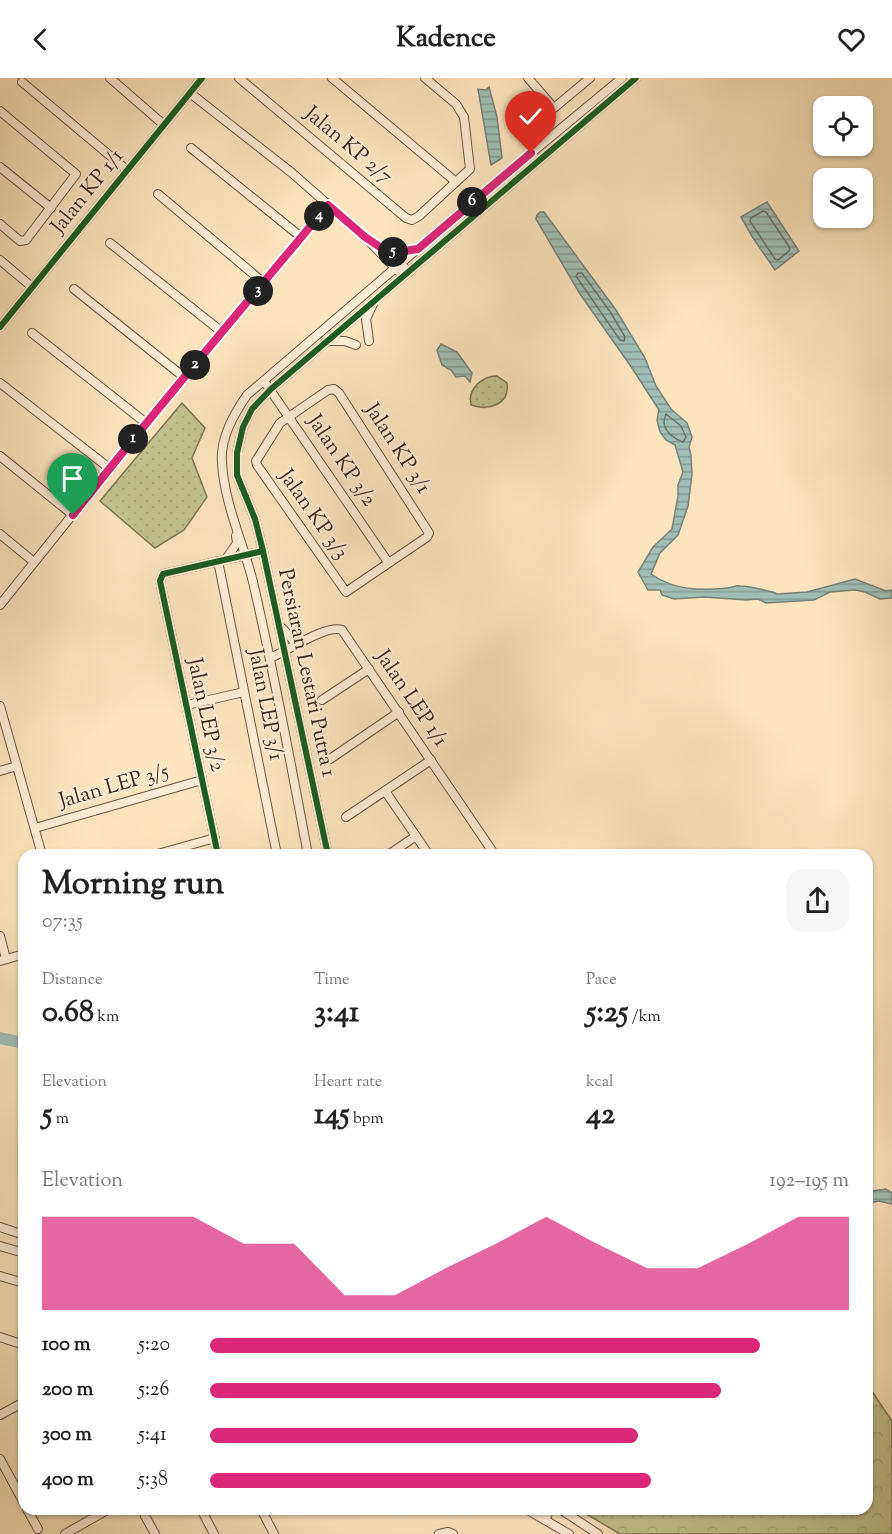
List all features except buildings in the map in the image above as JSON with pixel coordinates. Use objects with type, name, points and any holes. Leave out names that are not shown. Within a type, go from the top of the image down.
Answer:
[{"type":"street","points":[[110,78],[164,124]]},
{"type":"street","name":"Jalan KP 1/1","points":[[0,327],[202,78]]},
{"type":"street","name":"Jalan KP 2/7","points":[[239,78],[406,218],[412,220],[419,216],[456,182]]},
{"type":"street","points":[[332,78],[456,182],[470,169],[464,117],[456,104],[425,78]]},
{"type":"street","points":[[528,78],[554,108],[584,80]]},
{"type":"street","points":[[222,560],[237,543],[234,516],[225,490],[221,460],[227,432],[248,395],[488,189],[622,78]]},
{"type":"street","name":"Persiaran Lestari Putra 1","points":[[327,849],[263,550],[255,519],[237,474],[238,444],[243,427],[252,409],[271,389],[636,78]]},
{"type":"street","points":[[22,82],[127,170]]},
{"type":"street","points":[[190,93],[292,173],[406,274]]},
{"type":"street","points":[[0,111],[76,174],[26,240],[20,241],[0,224]]},
{"type":"street","points":[[191,148],[301,237]]},
{"type":"street","points":[[0,168],[51,208]]},
{"type":"street","points":[[158,194],[264,283]]},
{"type":"street","points":[[0,605],[109,468],[328,205]]},
{"type":"street","points":[[365,237],[389,253],[398,267]]},
{"type":"street","points":[[110,243],[222,332]]},
{"type":"street","points":[[389,253],[418,249]]},
{"type":"street","points":[[0,260],[32,287]]},
{"type":"street","points":[[74,289],[185,378]]},
{"type":"street","points":[[369,341],[366,319],[374,303]]},
{"type":"street","points":[[32,333],[146,423]]},
{"type":"street","points":[[328,341],[336,339],[356,345]]},
{"type":"street","name":"Jalan KP 3/2","points":[[264,381],[388,562]]},
{"type":"street","points":[[0,383],[109,468]]},
{"type":"street","name":"Jalan KP 3/1","points":[[289,417],[328,390],[334,389],[339,393],[428,530],[427,537],[388,562]]},
{"type":"street","name":"Jalan KP 3/3","points":[[289,417],[280,423],[263,447],[257,457],[257,465],[344,591],[349,591],[388,562]]},
{"type":"street","points":[[0,456],[73,515]]},
{"type":"street","name":"Persiaran Lestari Putra 1","points":[[234,516],[246,555],[270,658],[307,849]]},
{"type":"street","points":[[0,534],[34,562]]},
{"type":"street","points":[[222,560],[263,550]]},
{"type":"street","name":"Jalan LEP 3/2","points":[[217,849],[160,581],[164,574],[222,560]]},
{"type":"street","name":"Jalan LEP 3/1","points":[[222,560],[244,692],[276,849]]},
{"type":"street","points":[[279,624],[300,644]]},
{"type":"street","name":"Jalan LEP 1/1","points":[[270,658],[335,627],[342,630],[491,849]]},
{"type":"street","points":[[322,700],[369,669]]},
{"type":"street","points":[[186,705],[244,692]]},
{"type":"street","points":[[0,709],[40,849]]},
{"type":"street","points":[[330,759],[399,712]]},
{"type":"street","points":[[346,817],[431,760]]},
{"type":"street","points":[[0,771],[17,766]]},
{"type":"street","name":"Jalan LEP 3/5","points":[[35,828],[202,780]]},
{"type":"street","points":[[385,791],[425,849]]},
{"type":"street","points":[[397,849],[416,836]]},
{"type":"street","points":[[176,849],[215,838]]},
{"type":"street","points":[[0,936],[3,960],[18,956]]},
{"type":"street","points":[[0,1227],[18,1233]]},
{"type":"street","points":[[0,1246],[18,1251]]},
{"type":"street","points":[[0,1276],[18,1281]]},
{"type":"street","points":[[0,1337],[18,1344]]},
{"type":"street","points":[[0,1415],[18,1405]]},
{"type":"street","points":[[0,1459],[18,1492]]},
{"type":"street","points":[[30,1515],[38,1529]]},
{"type":"street","points":[[65,1534],[92,1515]]},
{"type":"street","points":[[204,1515],[214,1534]]},
{"type":"street","points":[[264,1515],[274,1534]]},
{"type":"street","points":[[539,1515],[568,1534]]},
{"type":"street","points":[[544,1520],[547,1515]]},
{"type":"street","points":[[571,1515],[598,1534]]},
{"type":"street","points":[[145,1516],[155,1534]]},
{"type":"street","points":[[439,1534],[448,1532],[453,1534]]},
{"type":"green space","points":[[497,376],[507,383],[505,397],[491,406],[471,405],[471,394],[477,384],[486,378]]},
{"type":"green space","points":[[182,403],[205,428],[192,458],[207,497],[184,530],[155,548],[100,501]]},
{"type":"green space","points":[[873,1393],[892,1421],[892,1534],[620,1534],[588,1515],[873,1515]]},
{"type":"water","points":[[489,87],[497,117],[502,158],[491,165],[478,89],[486,90]]},
{"type":"water","points":[[767,202],[799,251],[775,270],[741,217]]},
{"type":"water","points":[[540,212],[544,212],[616,310],[645,358],[656,386],[671,409],[687,423],[692,437],[689,447],[692,474],[688,506],[678,535],[660,553],[651,574],[669,583],[687,588],[717,589],[738,586],[757,588],[777,594],[807,592],[855,579],[886,591],[892,590],[892,598],[880,599],[855,590],[830,592],[814,600],[766,603],[758,599],[704,597],[674,599],[662,595],[660,590],[648,590],[638,572],[653,547],[672,529],[678,485],[683,472],[675,445],[666,440],[660,432],[657,420],[659,410],[580,294],[536,219]]},
{"type":"water","points":[[441,344],[457,352],[472,373],[470,382],[465,376],[456,377],[451,370],[442,365],[437,350]]},
{"type":"water","points":[[886,1189],[892,1193],[892,1204],[873,1202],[873,1191]]},
{"type":"waterway","points":[[0,1038],[18,1042]]},
{"type":"cycle path","points":[[0,327],[202,78]]},
{"type":"cycle path","points":[[327,849],[263,551],[255,519],[237,475],[237,453],[243,427],[252,409],[271,389],[636,78]]},
{"type":"cycle path","points":[[217,849],[160,581],[163,574],[263,551]]},
{"type":"route","points":[[73,515],[146,423],[328,205],[365,237],[389,253],[418,249],[531,153]]}]
